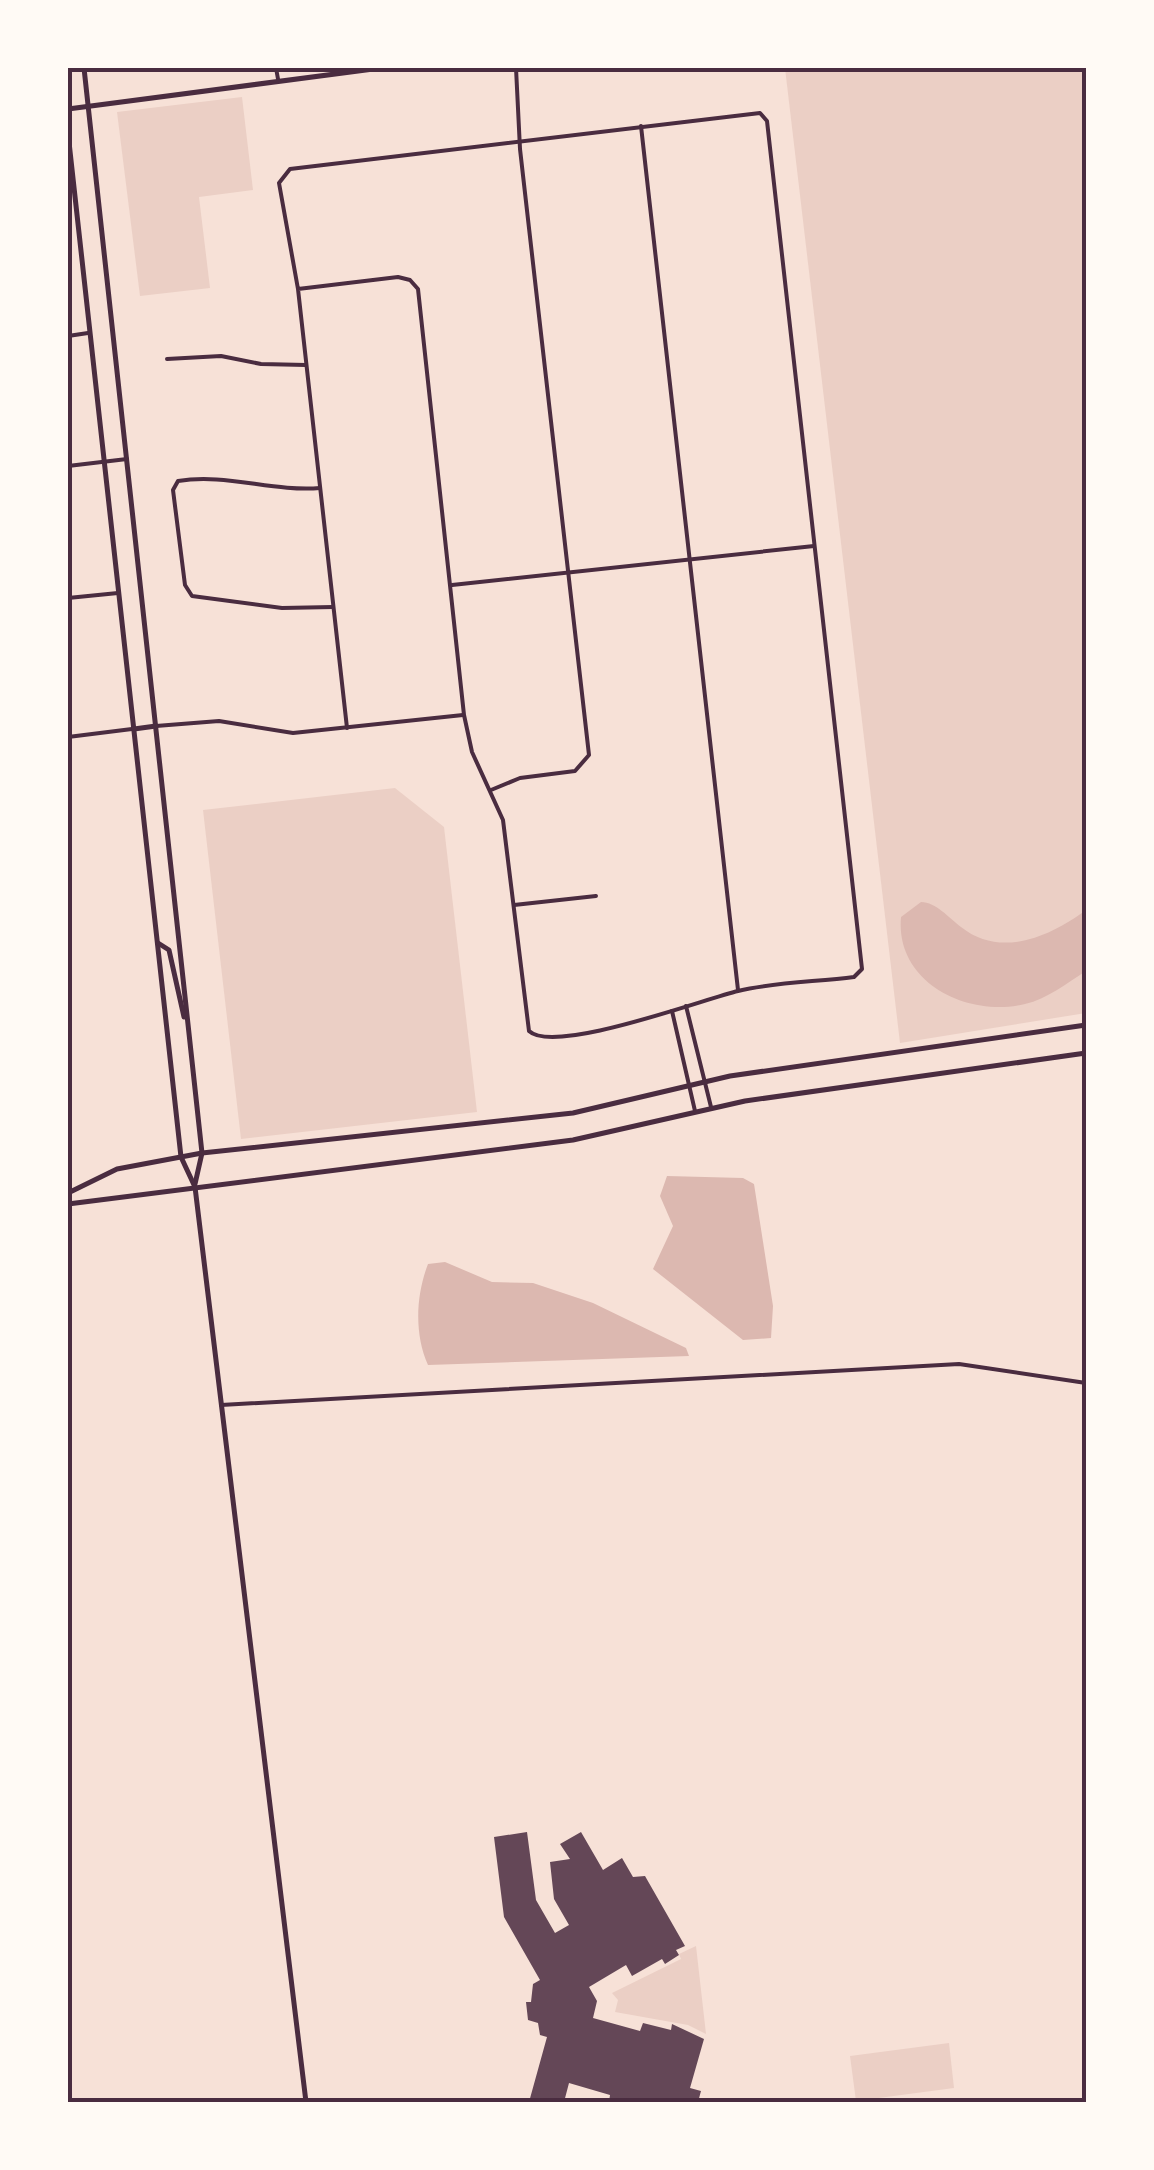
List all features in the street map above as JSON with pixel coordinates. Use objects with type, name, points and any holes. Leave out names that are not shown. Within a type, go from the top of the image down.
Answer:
[{"type":"main road","points":[[84,68],[202,1153],[195,1187]]},
{"type":"main road","points":[[68,109],[381,68]]},
{"type":"main road","points":[[68,133],[181,1156],[195,1187],[306,2102]]},
{"type":"main road","points":[[134,729],[156,726]]},
{"type":"main road","points":[[158,944],[169,950],[188,1030]]},
{"type":"main road","points":[[68,1193],[117,1168],[181,1156],[573,1113],[705,1082],[1086,1025]]},
{"type":"main road","points":[[68,1204],[573,1140],[695,1110],[1086,1053]]},
{"type":"street","points":[[276,68],[278,80]]},
{"type":"street","points":[[491,790],[520,778],[575,771],[588,760],[520,140],[516,68]]},
{"type":"street","points":[[298,289],[398,277],[410,280],[418,289],[464,714],[472,752],[503,820],[527,1026],[532,1035],[543,1039],[572,1034],[738,991],[854,978],[860,973],[764,114],[290,168],[282,174],[279,188],[298,289],[348,728]]},
{"type":"street","points":[[641,126],[738,991]]},
{"type":"street","points":[[68,336],[88,333]]},
{"type":"street","points":[[166,360],[222,356],[261,364],[306,365]]},
{"type":"street","points":[[68,466],[128,458]]},
{"type":"street","points":[[320,488],[283,488],[208,478],[178,481],[173,490],[185,585],[192,596],[282,608],[334,607]]},
{"type":"street","points":[[452,585],[814,546]]},
{"type":"street","points":[[68,598],[118,594]]},
{"type":"street","points":[[156,726],[219,721],[280,734],[464,714]]},
{"type":"street","points":[[68,737],[134,729]]},
{"type":"street","points":[[514,905],[596,896]]},
{"type":"street","points":[[686,1006],[711,1108]]},
{"type":"street","points":[[672,1011],[695,1110]]},
{"type":"street","points":[[221,1405],[959,1364],[1086,1383]]},
{"type":"shaded area","points":[[785,68],[1086,68],[1086,1013],[900,1043]]},
{"type":"shaded area","points":[[242,97],[253,190],[199,197],[210,288],[140,296],[117,112]]},
{"type":"shaded area","points":[[395,788],[444,827],[477,1112],[241,1139],[203,810]]},
{"type":"shaded area","points":[[921,902],[937,908],[976,937],[1009,943],[1042,935],[1086,910],[1086,971],[1049,995],[1025,1004],[981,1006],[959,1000],[923,977],[902,940],[901,917]]},
{"type":"shaded area","points":[[667,1176],[743,1178],[754,1184],[773,1306],[771,1338],[743,1340],[653,1269],[673,1226],[660,1196]]},
{"type":"shaded area","points":[[445,1262],[492,1282],[533,1283],[593,1303],[686,1348],[689,1356],[428,1365],[419,1328],[421,1289],[428,1264]]},
{"type":"shaded area","points":[[696,1946],[706,2034],[688,2025],[615,2012],[618,2000],[612,1993],[681,1959],[679,1954]]},
{"type":"shaded area","points":[[949,2043],[954,2088],[856,2101],[850,2056]]},
{"type":"building","points":[[527,1832],[536,1900],[555,1933],[569,1925],[554,1899],[550,1862],[570,1859],[560,1844],[581,1832],[603,1870],[622,1858],[633,1877],[645,1876],[685,1946],[676,1950],[679,1955],[665,1964],[662,1959],[632,1976],[626,1965],[589,1987],[597,2001],[593,2018],[640,2031],[643,2023],[671,2030],[672,2024],[704,2039],[690,2088],[701,2091],[698,2102],[609,2102],[610,2095],[569,2083],[564,2102],[529,2102],[547,2037],[540,2035],[538,2023],[528,2020],[526,2002],[531,2002],[533,1984],[540,1980],[504,1917],[494,1837]]}]
